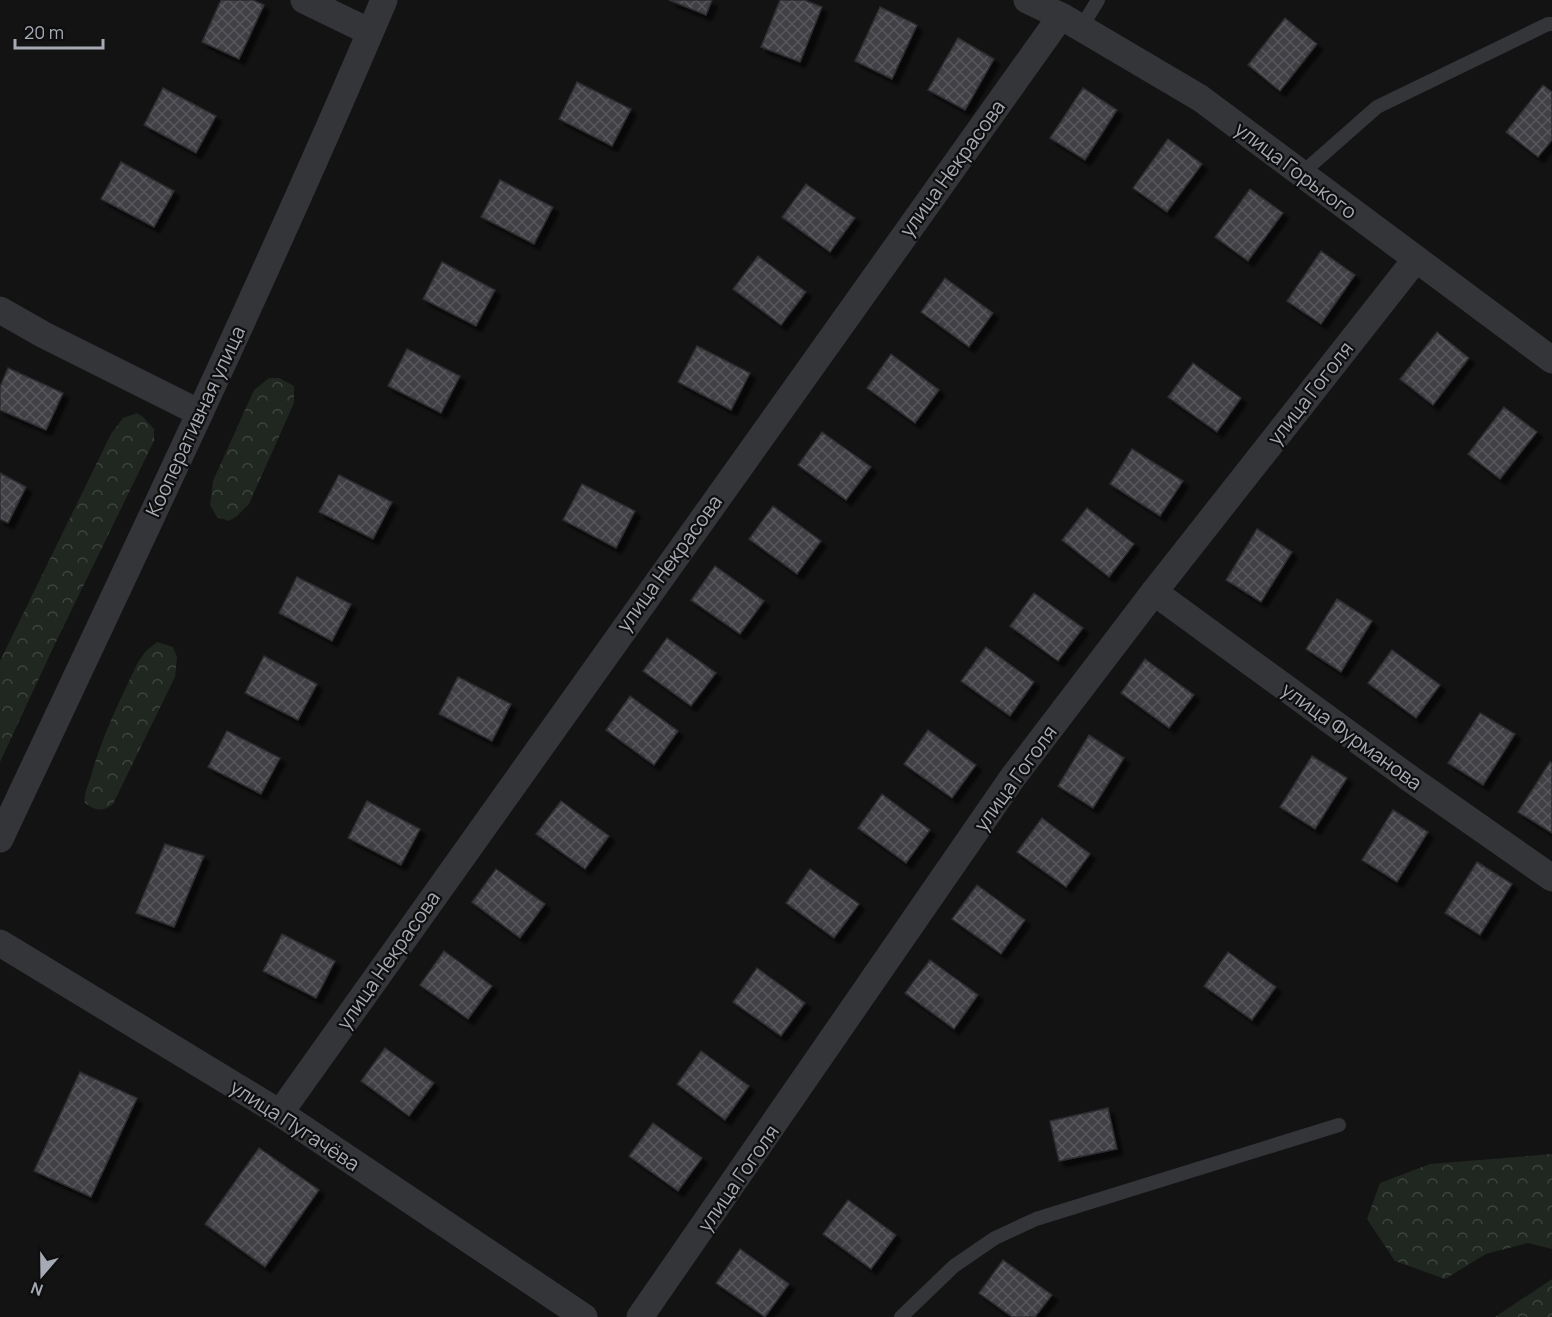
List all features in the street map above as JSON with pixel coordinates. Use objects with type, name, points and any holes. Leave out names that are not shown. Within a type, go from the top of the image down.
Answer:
[{"type":"street","points":[[304,0],[370,32]]},
{"type":"street","name":"Кооперативная улица","points":[[0,839],[200,413],[329,130],[384,0]]},
{"type":"street","name":"улица Горького","points":[[1027,0],[1071,22],[1200,98],[1552,360]]},
{"type":"street","name":"улица Некрасова","points":[[280,1113],[1071,22]]},
{"type":"street","name":"улица Гоголя","points":[[640,1317],[1013,777],[1154,592],[1416,259]]},
{"type":"street","points":[[0,310],[44,335],[200,413]]},
{"type":"street","name":"улица Фурманова","points":[[1154,592],[1412,780],[1552,878]]},
{"type":"street","name":"улица Пугачёва","points":[[0,944],[280,1113],[577,1315]]},
{"type":"lane","points":[[1071,22],[1098,0]]},
{"type":"lane","points":[[1301,174],[1377,107],[1515,39],[1552,24]]},
{"type":"lane","points":[[901,1317],[954,1266],[995,1238],[1036,1219],[1339,1125]]},
{"type":"green space","points":[[269,378],[279,378],[294,386],[294,403],[249,504],[229,521],[217,517],[210,505],[213,481],[254,390]]},
{"type":"green space","points":[[137,413],[154,429],[154,441],[0,762],[0,661],[111,434],[123,418]]},
{"type":"green space","points":[[157,642],[173,647],[177,657],[175,677],[113,804],[102,809],[92,808],[85,803],[85,795],[100,747],[138,662]]},
{"type":"green space","points":[[1552,1154],[1552,1249],[1528,1243],[1486,1254],[1445,1279],[1395,1261],[1367,1219],[1380,1183],[1430,1164]]},
{"type":"green space","points":[[1552,1279],[1552,1317],[1495,1317]]},
{"type":"building","points":[[221,0],[253,0],[264,5],[239,59],[202,42]]},
{"type":"building","points":[[669,0],[712,0],[706,15]]},
{"type":"building","points":[[780,0],[804,0],[822,7],[800,62],[761,47]]},
{"type":"building","points":[[880,7],[917,25],[892,79],[855,61]]},
{"type":"building","points":[[1285,18],[1317,44],[1280,91],[1248,65]]},
{"type":"building","points":[[958,38],[994,59],[965,110],[928,90]]},
{"type":"building","points":[[577,82],[631,109],[612,146],[559,119]]},
{"type":"building","points":[[1543,85],[1552,92],[1552,140],[1538,157],[1506,132]]},
{"type":"building","points":[[163,88],[216,116],[196,153],[144,125]]},
{"type":"building","points":[[1083,88],[1117,110],[1085,160],[1050,138]]},
{"type":"building","points":[[1168,139],[1202,164],[1167,212],[1133,188]]},
{"type":"building","points":[[121,162],[174,191],[154,227],[101,199]]},
{"type":"building","points":[[500,180],[553,207],[534,244],[481,217]]},
{"type":"building","points":[[806,184],[855,218],[830,252],[782,217]]},
{"type":"building","points":[[1250,189],[1283,213],[1248,261],[1215,237]]},
{"type":"building","points":[[1321,251],[1355,275],[1321,324],[1287,301]]},
{"type":"building","points":[[758,256],[806,292],[781,325],[733,289]]},
{"type":"building","points":[[442,262],[495,290],[476,326],[423,299]]},
{"type":"building","points":[[945,278],[993,313],[969,347],[921,312]]},
{"type":"building","points":[[1437,332],[1469,358],[1433,405],[1400,379]]},
{"type":"building","points":[[697,346],[750,373],[731,410],[678,382]]},
{"type":"building","points":[[407,349],[460,376],[441,413],[388,386]]},
{"type":"building","points":[[891,354],[939,390],[915,423],[867,388]]},
{"type":"building","points":[[1193,363],[1241,398],[1217,432],[1168,397]]},
{"type":"building","points":[[8,368],[63,393],[46,430],[0,410],[0,387]]},
{"type":"building","points":[[1504,407],[1537,432],[1500,479],[1468,454]]},
{"type":"building","points":[[822,432],[871,467],[846,500],[798,465]]},
{"type":"building","points":[[1132,449],[1183,481],[1160,516],[1110,484]]},
{"type":"building","points":[[0,473],[26,487],[8,523],[0,519]]},
{"type":"building","points":[[339,475],[392,502],[373,539],[319,512]]},
{"type":"building","points":[[582,484],[635,511],[616,548],[563,520]]},
{"type":"building","points":[[773,506],[821,541],[797,574],[749,539]]},
{"type":"building","points":[[1087,508],[1134,544],[1109,577],[1062,540]]},
{"type":"building","points":[[1257,529],[1292,552],[1261,602],[1226,580]]},
{"type":"building","points":[[715,566],[764,601],[740,634],[691,600]]},
{"type":"building","points":[[297,577],[351,604],[332,641],[279,613]]},
{"type":"building","points":[[1034,593],[1083,628],[1058,661],[1010,626]]},
{"type":"building","points":[[1337,599],[1372,621],[1341,672],[1306,649]]},
{"type":"building","points":[[667,638],[716,673],[691,706],[643,671]]},
{"type":"building","points":[[986,647],[1034,682],[1010,716],[961,681]]},
{"type":"building","points":[[1392,650],[1440,685],[1416,718],[1368,683]]},
{"type":"building","points":[[264,656],[317,684],[298,720],[245,693]]},
{"type":"building","points":[[1145,659],[1194,695],[1169,728],[1121,693]]},
{"type":"building","points":[[458,677],[511,704],[492,741],[439,714]]},
{"type":"building","points":[[630,696],[678,731],[654,765],[606,730]]},
{"type":"building","points":[[1480,713],[1515,734],[1483,785],[1448,763]]},
{"type":"building","points":[[928,730],[976,765],[952,798],[904,764]]},
{"type":"building","points":[[227,731],[280,758],[261,794],[208,767]]},
{"type":"building","points":[[1089,735],[1124,758],[1093,808],[1058,786]]},
{"type":"building","points":[[1312,756],[1347,778],[1315,829],[1280,807]]},
{"type":"building","points":[[1550,762],[1552,763],[1552,833],[1518,812]]},
{"type":"building","points":[[882,794],[930,830],[906,863],[858,828]]},
{"type":"building","points":[[367,801],[420,829],[401,865],[348,838]]},
{"type":"building","points":[[561,801],[609,836],[585,869],[536,834]]},
{"type":"building","points":[[1393,810],[1428,832],[1397,882],[1362,860]]},
{"type":"building","points":[[1042,818],[1090,854],[1066,887],[1017,852]]},
{"type":"building","points":[[165,844],[204,856],[174,927],[136,913]]},
{"type":"building","points":[[1477,862],[1512,884],[1480,935],[1445,913]]},
{"type":"building","points":[[496,869],[545,904],[520,938],[472,902]]},
{"type":"building","points":[[810,869],[859,904],[834,938],[786,903]]},
{"type":"building","points":[[977,885],[1025,920],[1001,954],[952,919]]},
{"type":"building","points":[[282,934],[335,961],[316,998],[263,971]]},
{"type":"building","points":[[444,951],[492,986],[468,1019],[420,985]]},
{"type":"building","points":[[1228,952],[1276,987],[1252,1020],[1204,986]]},
{"type":"building","points":[[930,960],[978,995],[954,1029],[905,993]]},
{"type":"building","points":[[757,968],[805,1003],[781,1036],[733,1002]]},
{"type":"building","points":[[385,1048],[434,1083],[409,1116],[361,1081]]},
{"type":"building","points":[[701,1051],[749,1086],[725,1120],[677,1084]]},
{"type":"building","points":[[80,1072],[137,1098],[91,1197],[34,1171]]},
{"type":"building","points":[[1108,1108],[1117,1149],[1059,1161],[1050,1121]]},
{"type":"building","points":[[653,1123],[702,1158],[678,1191],[629,1156]]},
{"type":"building","points":[[259,1148],[319,1190],[265,1267],[205,1224]]},
{"type":"building","points":[[848,1200],[896,1235],[871,1269],[823,1234]]},
{"type":"building","points":[[740,1249],[789,1284],[765,1317],[716,1283]]},
{"type":"building","points":[[1003,1260],[1052,1295],[1035,1317],[1012,1317],[979,1293]]}]
